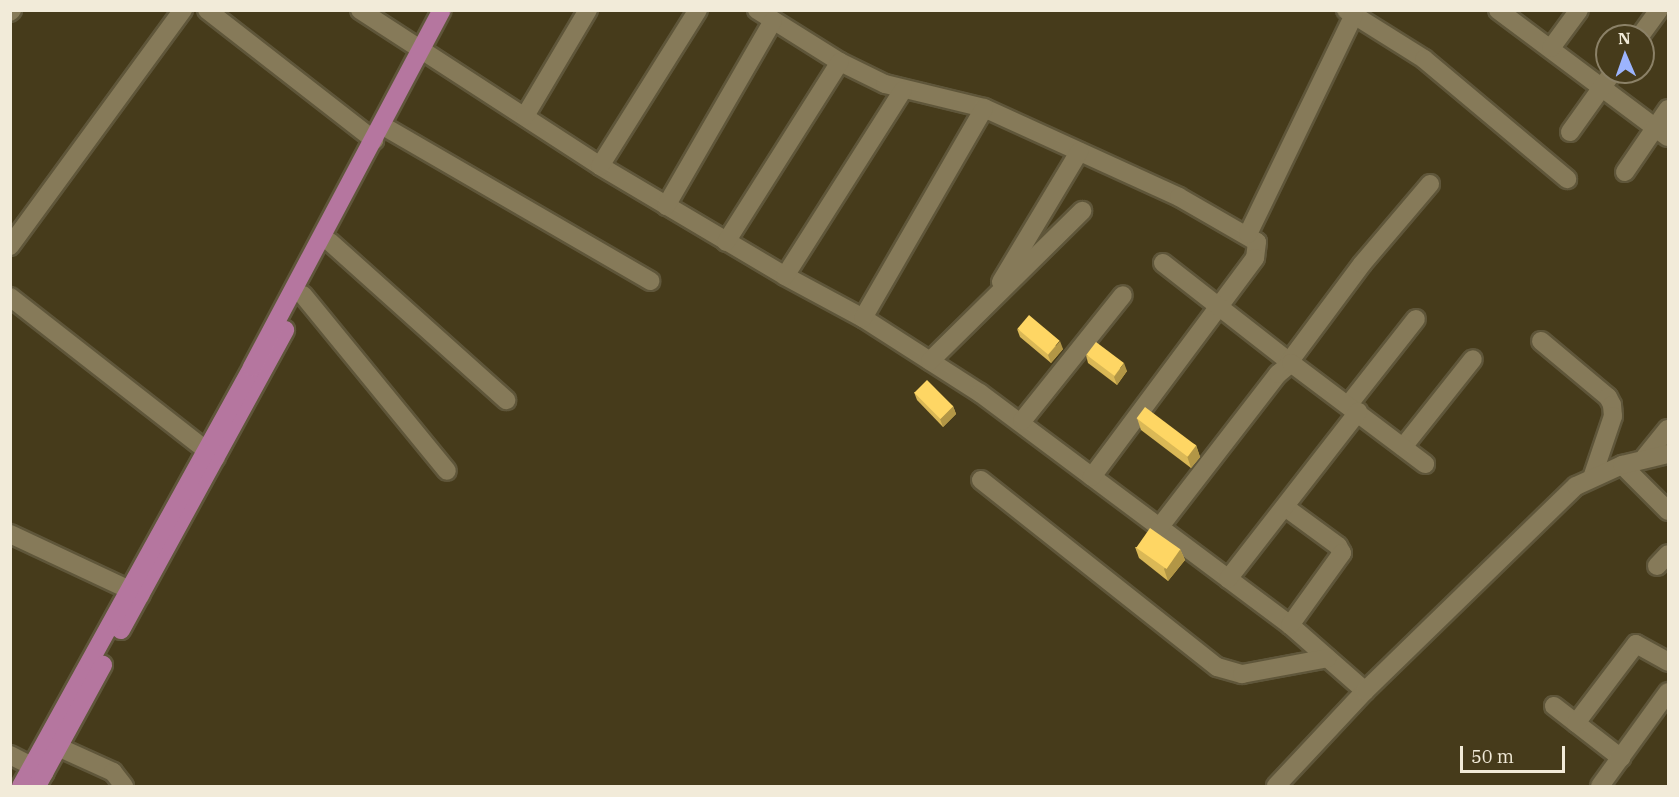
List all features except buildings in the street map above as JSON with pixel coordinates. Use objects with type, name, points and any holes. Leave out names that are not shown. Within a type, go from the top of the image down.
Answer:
[{"type":"main road","points":[[210,454],[303,295],[390,130],[425,54],[442,10]]},
{"type":"main road","points":[[38,775],[210,454],[374,140],[454,10]]},
{"type":"main road","points":[[21,786],[38,775],[58,747],[135,592]]},
{"type":"street","points":[[10,246],[183,10]]},
{"type":"street","points":[[207,10],[374,140]]},
{"type":"street","points":[[360,10],[600,166],[726,242],[863,318],[1022,421],[1158,529],[1290,626],[1365,691]]},
{"type":"street","points":[[525,116],[588,10]]},
{"type":"street","points":[[600,166],[698,10]]},
{"type":"street","points":[[757,10],[840,62],[903,90],[984,108],[1179,197],[1248,234],[1257,242],[1258,252],[1092,477]]},
{"type":"street","points":[[1551,48],[1578,10]]},
{"type":"street","points":[[1649,24],[1659,10]]},
{"type":"street","points":[[1503,12],[1662,132]]},
{"type":"street","points":[[1248,234],[1350,13],[1424,59],[1567,179]]},
{"type":"street","points":[[666,206],[773,21]]},
{"type":"street","points":[[726,242],[840,62]]},
{"type":"street","points":[[1570,132],[1604,84]]},
{"type":"street","points":[[785,276],[903,90]]},
{"type":"street","points":[[863,318],[984,108]]},
{"type":"street","points":[[1625,172],[1662,132],[1668,109]]},
{"type":"street","points":[[390,130],[650,281]]},
{"type":"street","points":[[984,309],[1079,152]]},
{"type":"street","points":[[1158,529],[1278,374],[1290,362],[1362,264],[1430,184]]},
{"type":"street","points":[[930,361],[1082,211]]},
{"type":"street","points":[[330,242],[506,400]]},
{"type":"street","points":[[1163,263],[1218,308],[1425,464]]},
{"type":"street","points":[[303,295],[447,471]]},
{"type":"street","points":[[1022,421],[1123,295]]},
{"type":"street","points":[[10,297],[210,454]]},
{"type":"street","points":[[1228,579],[1286,507],[1416,319]]},
{"type":"street","points":[[1541,341],[1608,397],[1612,405],[1613,416],[1593,475]]},
{"type":"street","points":[[1402,447],[1473,359]]},
{"type":"street","points":[[1645,457],[1668,429]]},
{"type":"street","points":[[1278,786],[1365,691],[1576,486],[1593,475],[1645,457],[1668,454]]},
{"type":"street","points":[[1622,465],[1668,511]]},
{"type":"street","points":[[981,480],[1217,667],[1242,674],[1328,658]]},
{"type":"street","points":[[1286,507],[1338,546],[1342,553],[1290,626]]},
{"type":"street","points":[[10,534],[135,592]]},
{"type":"street","points":[[1576,723],[1636,644],[1668,662]]},
{"type":"street","points":[[1600,786],[1668,692]]},
{"type":"street","points":[[1554,706],[1621,758]]},
{"type":"street","points":[[58,747],[113,772],[124,786]]},
{"type":"street","points":[[10,755],[38,775]]}]
